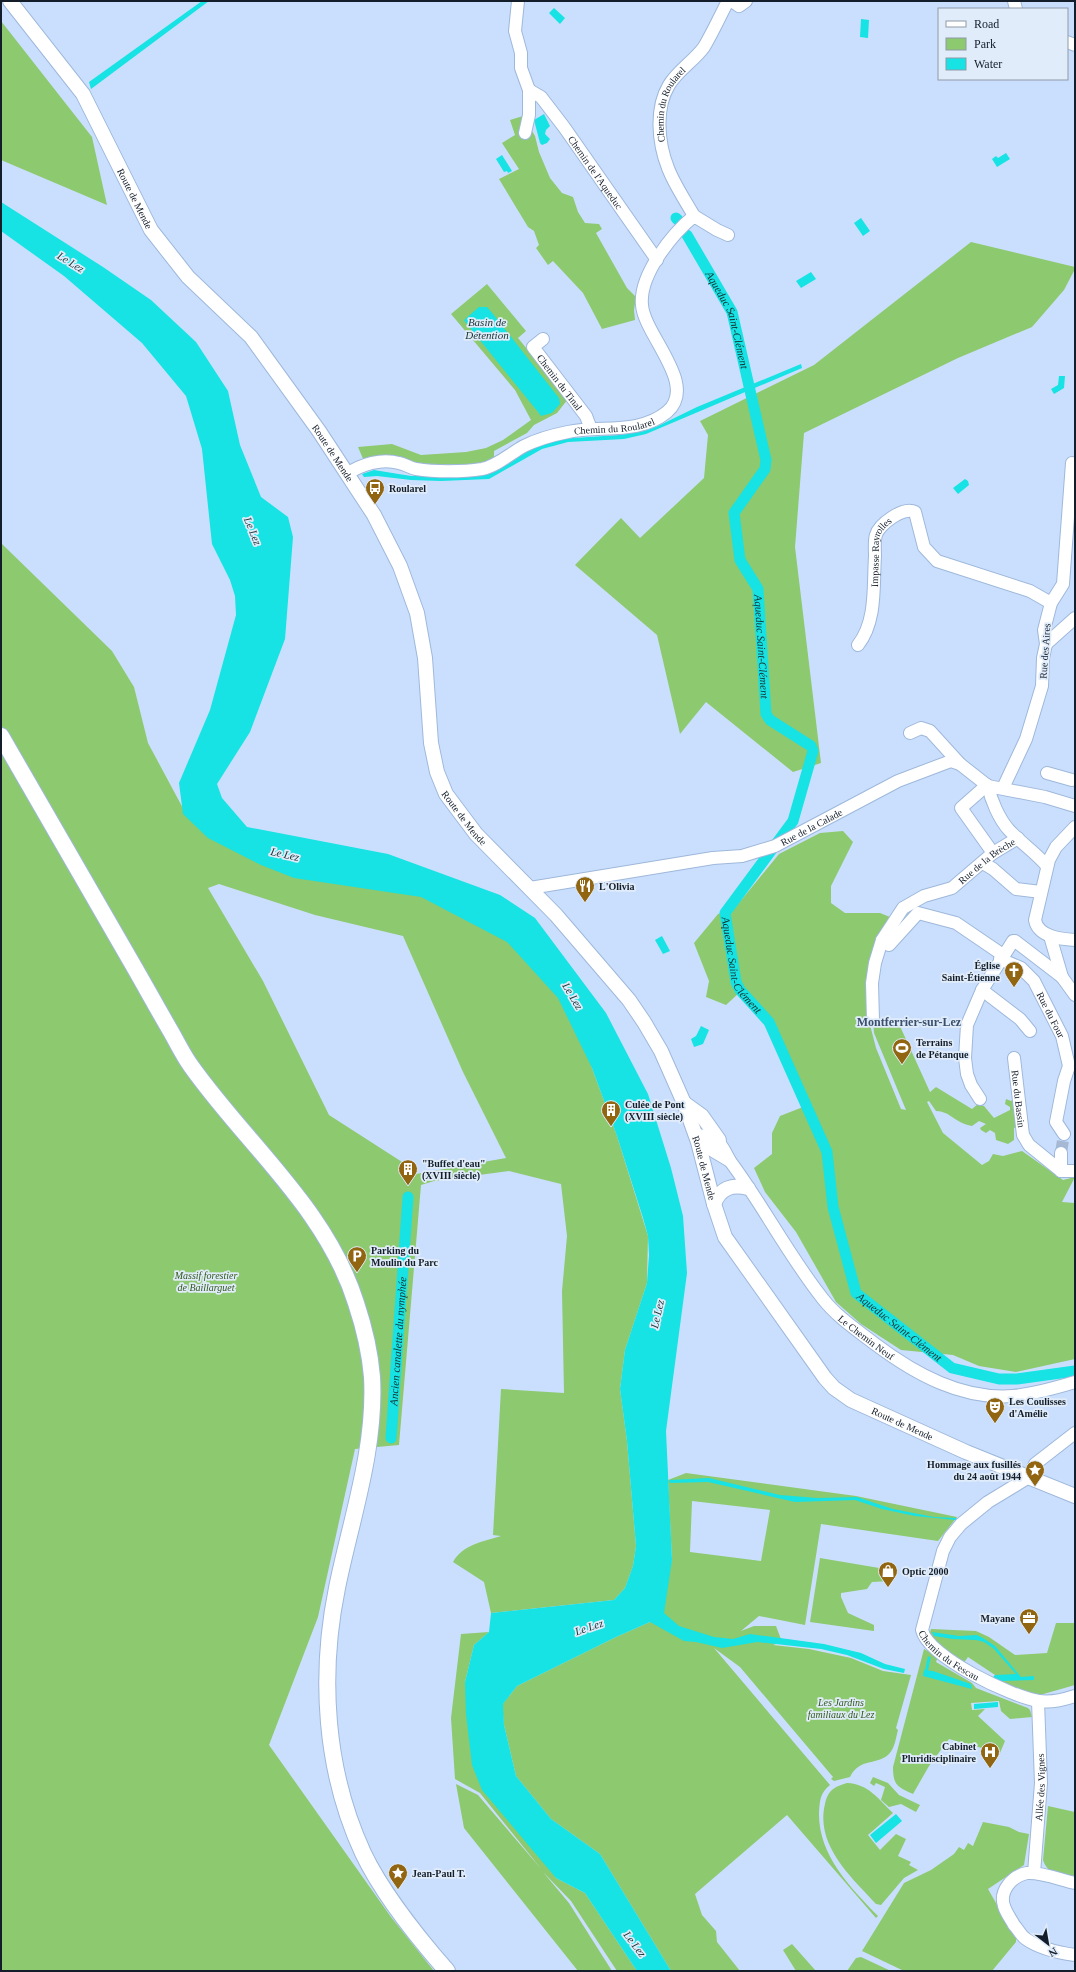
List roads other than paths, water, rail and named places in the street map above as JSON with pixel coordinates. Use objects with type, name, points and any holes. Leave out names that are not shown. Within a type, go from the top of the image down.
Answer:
[{"type":"main road","points":[[1,736],[190,1065],[316,1221],[336,1253],[351,1288],[363,1326],[370,1360],[372,1378],[372,1416],[362,1480],[332,1619],[327,1674],[331,1742],[348,1815],[364,1854],[395,1905],[447,1971]]},
{"type":"street","name":"Route de Mende","points":[[10,1],[83,94],[151,230],[188,277],[251,337],[319,431],[388,540],[413,597],[421,629],[424,648],[431,743],[435,767],[441,783],[452,804],[476,834],[556,915],[629,1000],[661,1051],[684,1103],[697,1139],[722,1231],[730,1246],[820,1371],[834,1388],[864,1407],[966,1452],[1075,1496]]},
{"type":"street","points":[[518,1],[515,31],[521,53],[521,68],[529,90],[530,115],[525,133]]},
{"type":"street","name":"Chemin du Roularel","points":[[728,235],[694,216],[668,169],[664,156],[660,128],[661,108],[670,84],[704,46],[733,3]]},
{"type":"street","name":"Chemin de l'Aqueduc","points":[[529,90],[541,97],[657,260]]},
{"type":"street","name":"Chemin du Roularel","points":[[347,474],[352,470],[381,460],[390,461],[413,469],[428,471],[483,469],[525,446],[542,439],[570,431],[636,426],[648,423],[662,415],[674,404],[677,388],[674,373],[643,313],[641,303],[644,283],[657,260],[671,240],[694,216]]},
{"type":"street","name":"Chemin du Tinal","points":[[543,339],[533,347],[586,416],[591,429]]},
{"type":"street","name":"Rue des Aires","points":[[1003,788],[1026,739],[1040,698],[1042,686],[1042,658],[1046,644],[1044,630],[1051,603],[1063,584],[1072,463]]},
{"type":"street","name":"Impasse Rayrolles","points":[[858,645],[864,637],[871,616],[876,534],[888,520],[903,511],[911,510],[915,512],[924,547],[937,560],[1030,591],[1051,603]]},
{"type":"street","points":[[1046,644],[1075,618]]},
{"type":"street","points":[[910,733],[921,728],[930,731],[960,764],[987,785],[1045,797],[1075,806]]},
{"type":"street","name":"Rue de la Calade","points":[[530,888],[713,858],[742,856],[776,846],[898,781],[951,761],[960,764]]},
{"type":"street","points":[[1047,773],[1072,780]]},
{"type":"street","points":[[987,785],[1008,829],[1034,851],[1047,866]]},
{"type":"street","points":[[987,785],[961,808],[993,853]]},
{"type":"street","points":[[1062,977],[1050,936],[1036,923],[1035,916],[1047,866],[1056,847],[1075,827]]},
{"type":"street","name":"Rue de la Brèche","points":[[874,1020],[872,983],[876,963],[882,940],[903,908],[924,896],[952,888],[993,853],[1018,838]]},
{"type":"street","points":[[983,863],[993,869],[1016,889],[1041,892]]},
{"type":"street","points":[[882,940],[889,945],[918,913],[956,923],[1002,957]]},
{"type":"street","points":[[1050,936],[1075,940]]},
{"type":"street","points":[[980,1099],[969,1080],[966,1052],[967,1025],[982,990],[1012,941],[1018,942],[1062,977],[1075,995]]},
{"type":"street","name":"Rue du Four","points":[[1002,957],[1021,968],[1034,981],[1062,1036],[1069,1066],[1064,1081],[1056,1122],[1064,1134]]},
{"type":"street","points":[[982,990],[1020,1020],[1030,1031]]},
{"type":"street","name":"Rue du Bassin","points":[[1014,1058],[1023,1135],[1029,1145],[1060,1171]]},
{"type":"street","points":[[684,1103],[702,1116],[720,1140]]},
{"type":"street","points":[[697,1139],[708,1135],[720,1140]]},
{"type":"street","name":"Le Chemin Neuf","points":[[697,1139],[730,1160]]},
{"type":"street","name":"Le Chemin Neuf","points":[[720,1140],[730,1160],[748,1188],[809,1280],[831,1308],[863,1335],[914,1371],[954,1388],[996,1396],[1033,1393],[1075,1382]]},
{"type":"street","points":[[1061,1153],[1060,1171],[1075,1171]]},
{"type":"street","points":[[714,1204],[718,1195],[726,1189],[739,1186],[748,1188]]},
{"type":"street","points":[[1028,1477],[1035,1464],[1075,1433]]},
{"type":"street","name":"Chemin du Fescau","points":[[1028,1477],[988,1502],[961,1524],[950,1537],[943,1551],[922,1630],[923,1637],[936,1651],[992,1684],[1038,1701],[1056,1701],[1075,1696]]},
{"type":"street","name":"Allée des Vignes","points":[[1034,1873],[1041,1783],[1038,1701]]},
{"type":"street","points":[[1075,1883],[1034,1873],[1019,1876],[1007,1886],[1003,1901],[1006,1911],[1024,1939],[1075,1955]]},
{"type":"water","points":[[202,1],[209,1],[91,89],[89,82]]},
{"type":"water","points":[[554,8],[565,18],[560,24],[549,13]]},
{"type":"water","points":[[861,19],[869,20],[868,38],[860,37]]},
{"type":"water","points":[[544,114],[550,126],[546,130],[545,134],[550,139],[547,143],[542,145],[540,143],[534,120]]},
{"type":"water","points":[[1006,153],[1010,159],[997,167],[992,159],[996,156],[998,158]]},
{"type":"water","points":[[502,155],[512,171],[508,173],[507,171],[504,172],[496,159]]},
{"type":"water","name":"Le Lez","points":[[1,202],[103,267],[151,300],[196,342],[228,391],[240,445],[261,497],[288,517],[293,537],[285,639],[250,732],[217,784],[222,798],[247,827],[388,854],[500,895],[535,918],[606,1013],[648,1094],[671,1168],[683,1216],[687,1273],[666,1431],[672,1560],[664,1613],[679,1626],[714,1637],[733,1639],[750,1634],[824,1644],[861,1653],[885,1664],[905,1669],[904,1673],[884,1669],[847,1655],[821,1649],[757,1642],[722,1648],[684,1641],[650,1622],[616,1637],[517,1686],[503,1704],[504,1725],[516,1776],[551,1819],[600,1854],[671,1971],[637,1971],[585,1893],[556,1878],[482,1790],[472,1765],[466,1714],[465,1682],[474,1645],[489,1632],[491,1613],[614,1600],[625,1588],[633,1566],[636,1546],[627,1441],[620,1389],[625,1350],[647,1283],[649,1255],[648,1236],[617,1136],[592,1068],[558,998],[507,942],[421,897],[294,878],[261,865],[208,838],[183,814],[179,783],[210,710],[236,615],[235,596],[230,580],[212,544],[202,449],[186,396],[142,343],[64,276],[1,231]]},
{"type":"water","points":[[861,218],[870,231],[863,236],[854,223]]},
{"type":"water","points":[[811,272],[816,279],[801,288],[796,281]]},
{"type":"water","name":"Basin de Détention","points":[[479,307],[487,307],[559,398],[560,404],[552,413],[541,416],[466,323],[464,320]]},
{"type":"water","points":[[801,364],[802,368],[646,434],[624,439],[568,442],[542,449],[489,479],[441,481],[411,480],[377,476],[364,477],[362,474],[374,470],[411,476],[487,475],[533,447],[559,439],[619,435],[644,431],[658,426],[697,407]]},
{"type":"water","points":[[1059,376],[1065,376],[1064,388],[1054,394],[1051,389],[1058,385]]},
{"type":"water","points":[[965,479],[968,481],[969,485],[958,494],[953,488]]},
{"type":"water","points":[[662,936],[670,951],[663,954],[655,940]]},
{"type":"water","points":[[701,1026],[709,1030],[703,1044],[694,1047],[691,1039],[696,1036]]},
{"type":"water","points":[[709,1478],[780,1495],[817,1498],[857,1497],[893,1509],[934,1517],[957,1518],[956,1520],[915,1516],[882,1509],[855,1500],[795,1502],[708,1482],[670,1483],[669,1480]]},
{"type":"water","points":[[932,1632],[959,1636],[977,1635],[995,1646],[1021,1677],[1034,1676],[1034,1680],[1000,1681],[992,1679],[995,1675],[1016,1674],[994,1649],[984,1642],[934,1636]]},
{"type":"water","points":[[924,1670],[933,1671],[971,1684],[972,1689],[923,1676]]},
{"type":"water","points":[[998,1702],[998,1707],[974,1709],[974,1704]]},
{"type":"water","points":[[896,1814],[902,1821],[876,1843],[870,1835]]},
{"type":"waterway","name":"Aqueduc Saint-Clément","points":[[687,235],[732,312],[766,460],[765,469],[734,513],[740,560],[758,589],[766,714],[770,720],[811,746],[813,751],[793,821],[725,913],[736,982],[740,990],[769,1022],[827,1152],[833,1207],[856,1293],[952,1368],[999,1379],[1017,1379],[1075,1371]]},
{"type":"waterway","name":"Ancien canalette du nymphée","points":[[391,1438],[408,1197]]},
{"type":"waterway","points":[[926,1673],[929,1658]]},
{"type":"tunnel","points":[[1061,1153],[1064,1134]]},
{"type":"place","name":"Roularel","points":[[375,505]]},
{"type":"place","name":"L'Olivia","points":[[585,903]]},
{"type":"place","name":"Église Saint-Étienne","points":[[1014,988]]},
{"type":"place","name":"Terrains de Pétanque","points":[[902,1065]]},
{"type":"place","name":"Culée de Pont (XVIII siècle)","points":[[611,1127]]},
{"type":"place","name":"\"Buffet d'eau\" (XVIII siècle)","points":[[408,1186]]},
{"type":"place","name":"Parking du Moulin du Parc","points":[[357,1273]]},
{"type":"place","name":"Les Coulisses d'Amélie","points":[[995,1424]]},
{"type":"place","name":"Hommage aux fusillés du 24 août 1944","points":[[1035,1487]]},
{"type":"place","name":"Optic 2000","points":[[888,1588]]},
{"type":"place","name":"Mayane","points":[[1029,1635]]},
{"type":"place","name":"Cabinet Pluridisciplinaire","points":[[990,1769]]},
{"type":"place","name":"Jean-Paul T.","points":[[398,1890]]},
{"type":"district","name":"Montferrier-sur-Lez","points":[[909,1022]]},
{"type":"park label","name":"Massif forestier de Baillarguet","points":[[206,1280]]},
{"type":"park label","name":"Les Jardins familiaux du Lez","points":[[841,1708]]}]
